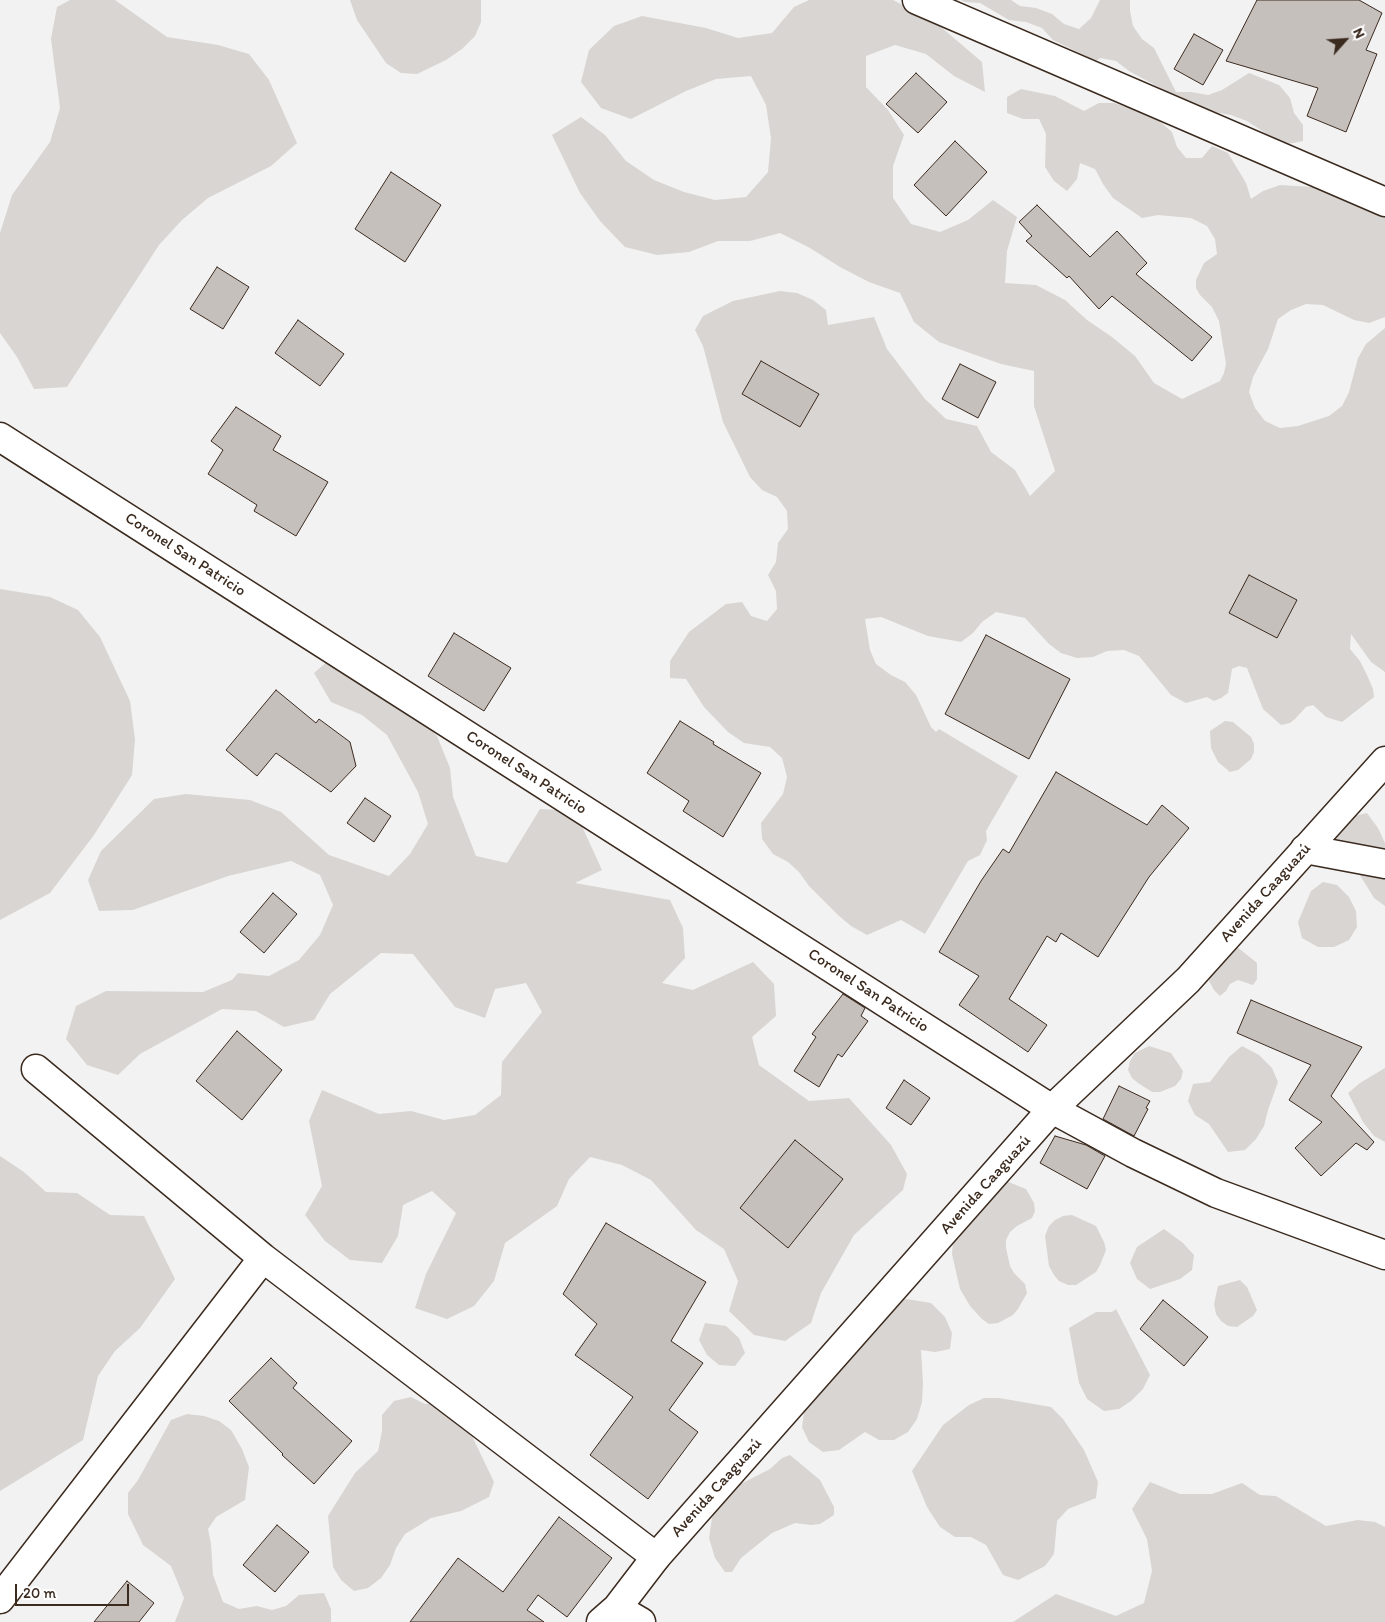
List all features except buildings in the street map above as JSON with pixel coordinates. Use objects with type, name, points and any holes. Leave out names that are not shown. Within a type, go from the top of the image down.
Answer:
[{"type":"street","points":[[917,0],[1385,202]]},
{"type":"street","name":"Coronel San Patricio","points":[[0,437],[1052,1109],[1133,1153],[1216,1193],[1385,1256]]},
{"type":"street","name":"Avenida Caaguazú","points":[[609,1615],[656,1557],[1052,1109],[1188,980],[1385,761]]},
{"type":"street","points":[[1305,849],[1385,864]]},
{"type":"street","points":[[36,1069],[263,1258],[656,1557]]},
{"type":"street","points":[[0,1599],[263,1258]]},
{"type":"street","points":[[609,1615],[641,1622]]},
{"type":"shaded area","points":[[70,0],[115,0],[167,37],[218,45],[249,54],[269,80],[297,143],[271,166],[208,198],[182,220],[159,245],[67,387],[34,389],[17,357],[0,333],[0,233],[12,195],[50,142],[60,108],[51,39],[57,7]]},
{"type":"shaded area","points":[[350,0],[481,0],[481,22],[475,36],[462,49],[446,60],[417,74],[401,73],[386,63],[357,20]]},
{"type":"shaded area","points":[[809,0],[893,0],[935,22],[982,62],[985,92],[954,76],[926,54],[895,45],[866,56],[866,87],[888,110],[904,135],[893,166],[893,198],[911,224],[940,232],[968,220],[993,200],[1017,217],[1007,251],[1005,283],[1036,285],[1065,300],[1087,320],[1135,356],[1154,383],[1182,399],[1220,381],[1226,364],[1219,321],[1212,307],[1196,288],[1196,280],[1204,263],[1217,254],[1215,239],[1207,226],[1191,218],[1158,215],[1142,218],[1113,198],[1095,169],[1080,163],[1077,179],[1067,191],[1054,181],[1045,167],[1046,134],[1039,119],[1023,119],[1007,113],[1007,97],[1021,89],[1055,96],[1084,111],[1099,103],[1114,103],[1129,108],[1159,121],[1172,132],[1177,147],[1186,158],[1202,158],[1212,146],[1228,153],[1246,183],[1251,199],[1263,191],[1280,185],[1313,187],[1332,182],[1385,207],[1385,317],[1369,323],[1354,320],[1323,305],[1306,304],[1291,310],[1278,319],[1268,349],[1253,377],[1249,392],[1255,408],[1265,421],[1280,428],[1298,426],[1329,416],[1342,406],[1349,392],[1358,358],[1366,344],[1385,328],[1385,672],[1371,662],[1351,634],[1350,649],[1360,661],[1367,675],[1374,697],[1342,722],[1326,717],[1313,705],[1306,707],[1290,723],[1281,725],[1263,709],[1247,668],[1239,666],[1232,669],[1228,693],[1221,698],[1214,701],[1207,697],[1186,703],[1171,695],[1139,656],[1124,650],[1107,651],[1093,657],[1077,658],[1061,653],[1049,644],[1025,618],[996,612],[982,622],[973,633],[961,642],[928,636],[881,617],[865,619],[870,650],[876,664],[905,682],[916,695],[931,727],[936,732],[939,729],[1018,776],[986,831],[987,840],[980,855],[968,861],[925,934],[901,920],[867,935],[851,926],[838,915],[809,886],[799,872],[788,862],[773,854],[762,839],[761,823],[783,794],[787,777],[782,758],[770,747],[744,743],[728,732],[704,707],[686,679],[670,678],[670,661],[689,632],[726,604],[742,602],[751,616],[767,621],[777,609],[776,591],[768,575],[776,562],[778,543],[788,529],[787,511],[777,497],[762,490],[750,477],[723,422],[703,346],[695,330],[703,316],[733,301],[780,291],[797,293],[813,300],[826,310],[828,325],[874,317],[887,349],[925,399],[946,419],[977,426],[991,452],[1015,470],[1030,496],[1055,471],[1034,406],[1034,371],[1001,364],[939,342],[914,322],[900,293],[869,282],[780,233],[750,241],[718,241],[689,252],[657,255],[625,247],[600,221],[580,193],[552,135],[581,117],[605,135],[626,161],[654,180],[684,192],[715,200],[746,197],[768,172],[771,138],[766,105],[751,76],[716,79],[686,91],[631,119],[601,108],[581,82],[589,50],[614,26],[642,16],[706,28],[738,38],[772,33],[794,7]]},
{"type":"shaded area","points":[[961,0],[1011,0],[1020,6],[1036,8],[1052,14],[1064,24],[1079,29],[1091,18],[1100,0],[1130,0],[1133,26],[1142,39],[1154,48],[1176,92],[1208,95],[1222,90],[1249,73],[1279,85],[1290,98],[1294,113],[1303,125],[1303,141],[1288,144],[1273,138],[1247,121],[1231,115],[1201,110],[1129,71],[1116,61],[1100,58],[1096,61],[1053,40],[1042,28],[1026,22],[1009,20],[980,3]]},
{"type":"shaded area","points":[[0,589],[50,597],[78,610],[100,637],[130,701],[135,739],[132,775],[94,835],[50,893],[0,920]]},
{"type":"shaded area","points":[[338,652],[366,668],[437,736],[450,768],[453,797],[476,856],[507,863],[540,809],[575,811],[602,870],[575,883],[670,900],[683,928],[685,958],[662,983],[693,990],[753,962],[774,984],[776,1016],[752,1037],[759,1065],[809,1101],[849,1098],[891,1145],[907,1174],[903,1190],[854,1235],[821,1293],[811,1323],[785,1341],[754,1335],[729,1311],[738,1281],[724,1249],[696,1230],[651,1180],[622,1165],[590,1157],[569,1179],[557,1206],[505,1243],[494,1281],[474,1306],[447,1319],[415,1308],[426,1274],[456,1213],[432,1191],[403,1205],[398,1236],[382,1263],[350,1260],[325,1241],[305,1215],[322,1186],[309,1121],[322,1090],[379,1114],[411,1111],[444,1120],[475,1115],[501,1095],[502,1062],[542,1012],[526,983],[495,989],[485,1018],[455,1007],[413,954],[381,953],[330,994],[314,1020],[284,1027],[256,1011],[222,1009],[140,1054],[118,1075],[87,1065],[66,1039],[76,1006],[106,991],[203,992],[232,980],[238,973],[269,976],[299,960],[320,935],[333,905],[320,875],[291,861],[228,876],[133,910],[99,911],[88,880],[101,851],[154,799],[186,794],[250,800],[281,812],[329,855],[389,876],[410,854],[428,824],[418,792],[387,735],[362,715],[331,702],[314,673]]},
{"type":"shaded area","points":[[1225,721],[1233,722],[1251,737],[1254,744],[1254,752],[1251,759],[1238,770],[1230,772],[1218,762],[1211,748],[1210,731]]},
{"type":"shaded area","points":[[1367,813],[1378,828],[1385,843],[1385,906],[1374,898],[1355,867],[1325,836],[1350,817]]},
{"type":"shaded area","points":[[1323,882],[1337,885],[1349,897],[1356,911],[1357,927],[1349,940],[1334,947],[1318,947],[1302,938],[1298,922],[1311,891]]},
{"type":"shaded area","points":[[1236,946],[1257,963],[1257,979],[1253,985],[1238,980],[1230,984],[1220,996],[1209,981],[1209,973]]},
{"type":"shaded area","points":[[1149,1046],[1171,1053],[1183,1071],[1181,1079],[1175,1086],[1160,1092],[1152,1092],[1132,1078],[1128,1070],[1130,1061],[1135,1053]]},
{"type":"shaded area","points":[[1242,1046],[1259,1055],[1272,1068],[1278,1082],[1264,1126],[1256,1139],[1245,1150],[1228,1152],[1209,1124],[1195,1115],[1188,1101],[1193,1084],[1210,1082],[1229,1057]]},
{"type":"shaded area","points":[[1385,1068],[1385,1142],[1374,1136],[1363,1122],[1348,1093],[1360,1083]]},
{"type":"shaded area","points":[[0,1156],[24,1172],[46,1192],[77,1193],[110,1215],[144,1216],[175,1279],[140,1328],[115,1351],[98,1376],[83,1440],[0,1491]]},
{"type":"shaded area","points":[[1001,1179],[1026,1189],[1034,1203],[1035,1211],[1032,1218],[1010,1232],[1006,1240],[1010,1266],[1025,1284],[1027,1293],[1013,1315],[998,1323],[989,1324],[970,1306],[960,1289],[952,1254],[954,1227]]},
{"type":"shaded area","points":[[1072,1215],[1096,1226],[1106,1250],[1096,1272],[1076,1285],[1068,1285],[1059,1281],[1049,1266],[1045,1236],[1049,1226],[1055,1220],[1063,1216]]},
{"type":"shaded area","points":[[1164,1229],[1183,1243],[1194,1255],[1192,1270],[1180,1279],[1150,1289],[1137,1279],[1130,1263],[1137,1247]]},
{"type":"shaded area","points":[[1240,1280],[1247,1287],[1257,1310],[1253,1316],[1237,1327],[1228,1326],[1216,1314],[1214,1304],[1218,1286]]},
{"type":"shaded area","points":[[900,1298],[931,1303],[945,1317],[952,1333],[950,1349],[935,1352],[921,1350],[922,1402],[917,1419],[908,1432],[894,1440],[879,1440],[865,1432],[839,1450],[823,1452],[809,1442],[802,1427],[805,1406]]},
{"type":"shaded area","points":[[1116,1309],[1150,1375],[1143,1389],[1131,1401],[1119,1409],[1104,1411],[1087,1399],[1079,1383],[1069,1328],[1096,1312],[1112,1312]]},
{"type":"shaded area","points":[[705,1323],[726,1326],[739,1338],[745,1353],[735,1366],[719,1365],[707,1355],[699,1340]]},
{"type":"shaded area","points":[[411,1397],[425,1404],[439,1402],[453,1409],[471,1434],[494,1482],[489,1497],[461,1511],[431,1518],[405,1534],[396,1548],[390,1565],[381,1578],[368,1588],[354,1591],[341,1580],[333,1567],[328,1516],[355,1473],[378,1451],[382,1431],[382,1415],[394,1401]]},
{"type":"shaded area","points":[[984,1398],[999,1398],[1051,1407],[1063,1419],[1084,1450],[1098,1482],[1096,1498],[1068,1509],[1057,1521],[1054,1554],[1045,1566],[1018,1580],[1003,1575],[986,1545],[971,1537],[955,1537],[940,1527],[927,1507],[912,1471],[943,1425],[969,1405]]},
{"type":"shaded area","points":[[187,1414],[204,1416],[219,1421],[231,1430],[242,1449],[249,1467],[245,1500],[216,1517],[208,1529],[213,1575],[223,1602],[239,1609],[257,1606],[272,1610],[286,1606],[299,1595],[324,1593],[331,1609],[331,1622],[175,1622],[184,1598],[171,1566],[143,1545],[128,1514],[128,1493],[138,1480],[171,1420]]},
{"type":"shaded area","points":[[790,1455],[820,1480],[834,1507],[834,1515],[820,1524],[795,1523],[772,1533],[741,1558],[732,1572],[725,1572],[715,1558],[709,1538],[712,1518],[718,1502],[731,1489],[770,1469],[782,1458]]},
{"type":"shaded area","points":[[1150,1482],[1180,1494],[1212,1494],[1242,1483],[1260,1495],[1276,1496],[1326,1526],[1358,1520],[1375,1522],[1385,1527],[1385,1622],[1013,1622],[1056,1594],[1116,1616],[1144,1603],[1152,1571],[1147,1539],[1132,1509]]}]
